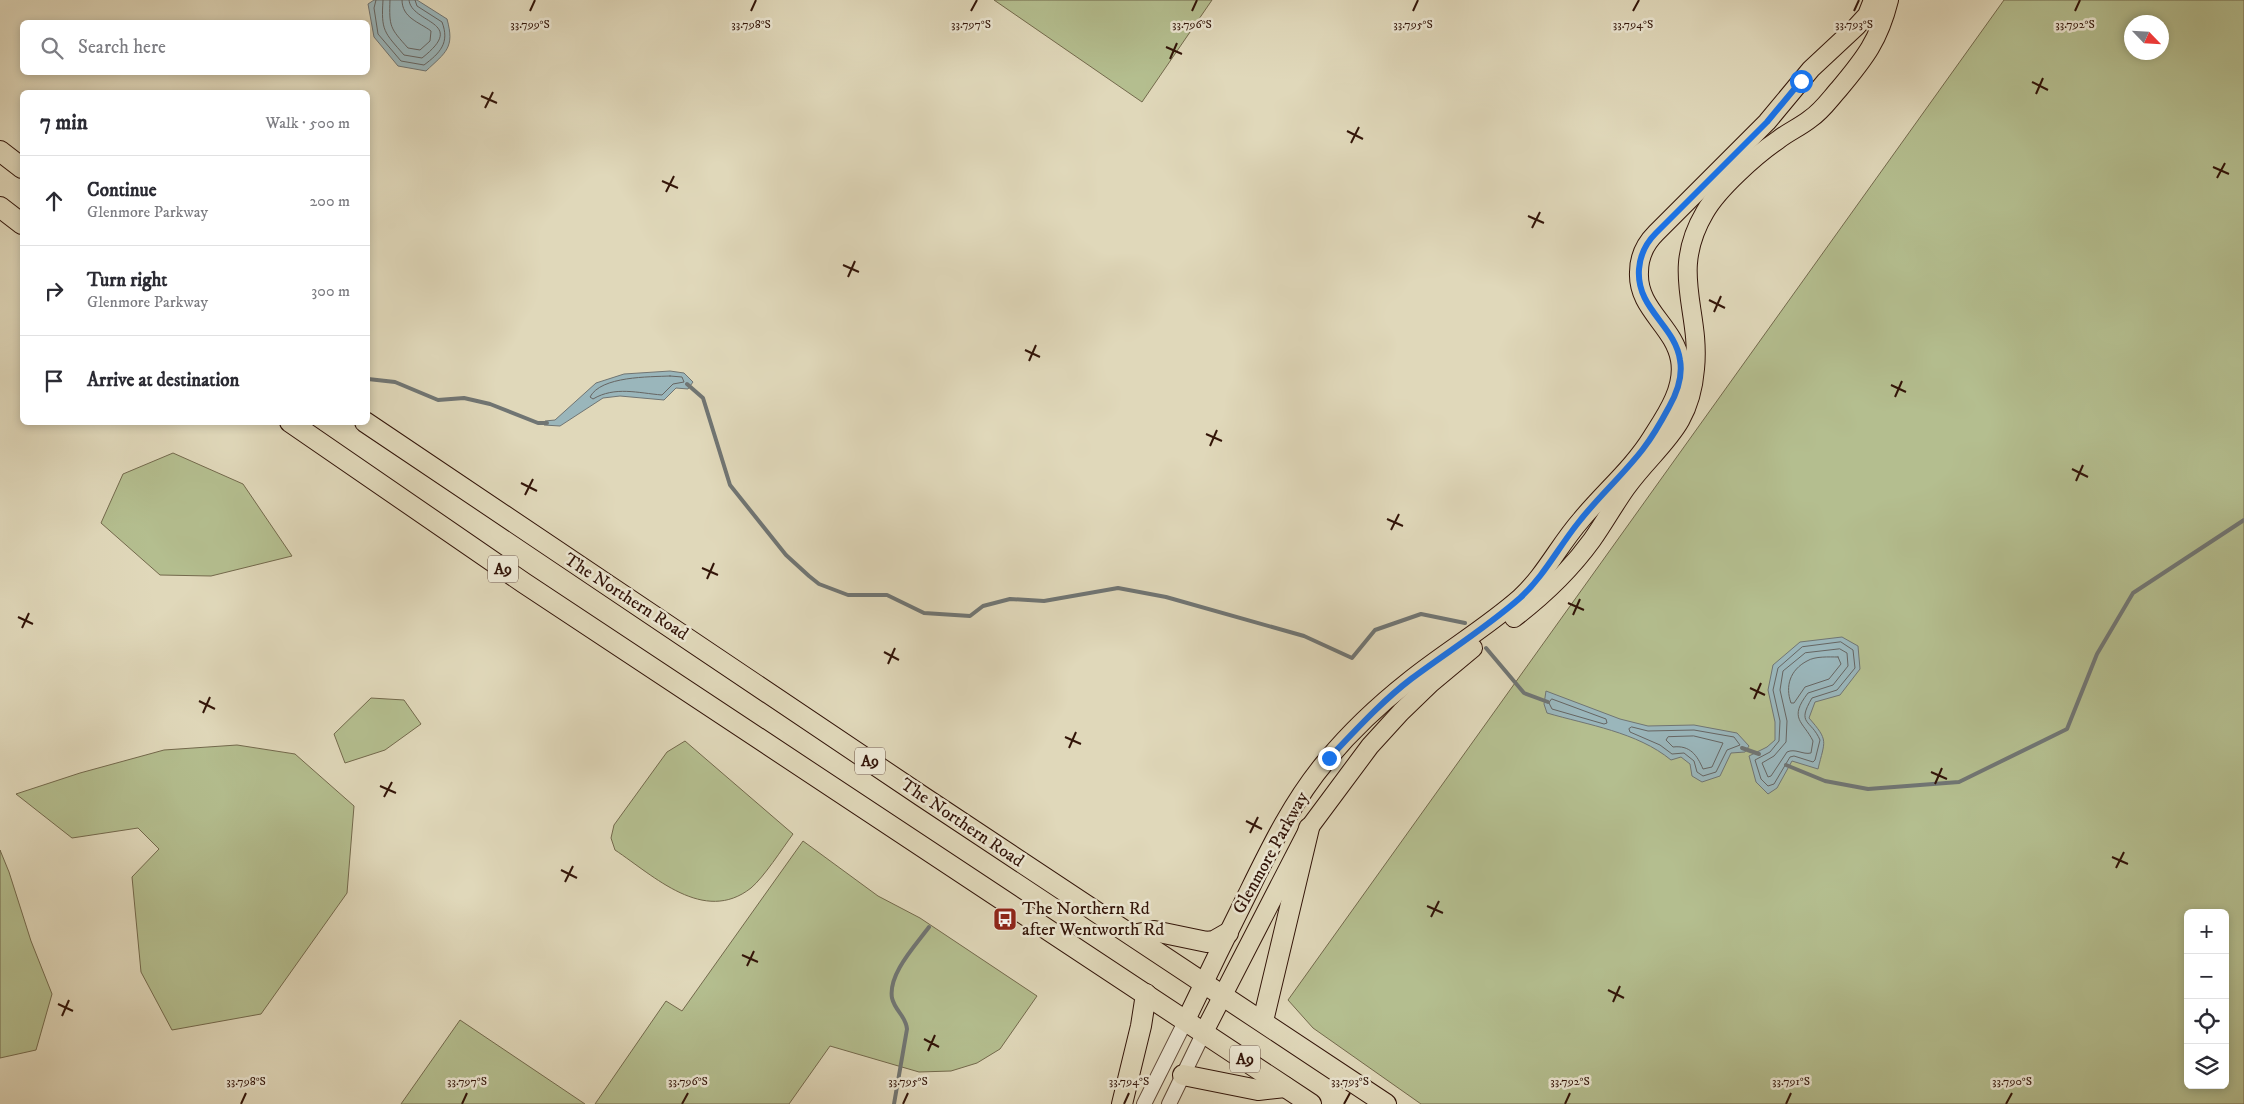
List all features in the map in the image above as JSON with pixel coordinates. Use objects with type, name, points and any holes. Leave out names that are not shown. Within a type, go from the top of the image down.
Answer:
[{"type":"highway","points":[[0,151],[20,166]]},
{"type":"highway","points":[[0,207],[20,222]]},
{"type":"highway","name":"A9","points":[[294,425],[524,583],[1311,1104]]},
{"type":"highway","name":"The Northern Road","points":[[369,425],[1386,1104]]},
{"type":"highway","points":[[1263,1021],[1309,828]]},
{"type":"highway","points":[[1132,935],[1154,931],[1208,942],[1214,941],[1228,933]]},
{"type":"highway","points":[[1122,1104],[1141,1026],[1146,994]]},
{"type":"highway","points":[[1183,1075],[1258,1090],[1285,1087]]},
{"type":"main road","name":"Glenmore Parkway","points":[[1186,1020],[1274,840],[1317,773],[1329,758],[1386,700],[1461,650],[1493,626],[1534,602],[1566,571],[1592,539],[1634,478],[1667,442],[1678,425],[1691,394],[1696,367],[1695,342],[1686,277],[1691,245],[1706,210],[1776,112],[1811,69],[1856,27],[1866,14],[1873,0]]},
{"type":"main road","name":"Glenmore Parkway","points":[[1493,626],[1534,584],[1580,521],[1644,448],[1672,402],[1680,381],[1680,360],[1674,343],[1644,298],[1639,278],[1640,262],[1644,248],[1652,237],[1741,161],[1810,119],[1825,106],[1871,48],[1882,25],[1889,0]]},
{"type":"main road","name":"Glenmore Parkway","points":[[1204,1032],[1309,828],[1370,746],[1461,650]]},
{"type":"street","points":[[1144,1104],[1186,1020]]},
{"type":"street","points":[[1169,1104],[1204,1032]]},
{"type":"green space","points":[[994,0],[1212,0],[1142,102]]},
{"type":"green space","points":[[2004,0],[2244,0],[2244,1104],[1421,1104],[1313,1028],[1288,1000]]},
{"type":"green space","points":[[173,453],[243,484],[292,556],[211,576],[160,575],[101,523],[123,474]]},
{"type":"green space","points":[[371,698],[404,700],[421,724],[385,750],[345,763],[334,734]]},
{"type":"green space","points":[[685,741],[793,834],[756,883],[733,898],[715,901],[698,899],[680,893],[615,850],[611,838],[614,825],[667,752]]},
{"type":"green space","points":[[237,745],[295,754],[354,806],[347,893],[261,1014],[172,1030],[141,972],[132,877],[159,849],[138,828],[72,838],[16,794],[80,773],[164,750]]},
{"type":"green space","points":[[803,841],[878,896],[920,918],[1037,996],[1000,1049],[977,1063],[951,1071],[919,1072],[830,1046],[789,1104],[595,1104],[666,1001],[682,1011]]},
{"type":"green space","points":[[0,850],[31,941],[52,994],[36,1050],[0,1058]]},
{"type":"green space","points":[[460,1020],[585,1104],[401,1104]]},
{"type":"water","points":[[374,0],[417,0],[447,19],[450,37],[444,54],[426,71],[398,66],[374,37],[368,4]]},
{"type":"water","points":[[670,371],[684,373],[693,382],[688,389],[676,388],[664,400],[620,396],[603,398],[560,426],[544,425],[545,421],[555,420],[596,383],[624,374]]},
{"type":"water","points":[[1842,637],[1858,646],[1860,669],[1840,695],[1815,702],[1809,718],[1820,732],[1824,741],[1818,769],[1792,761],[1777,788],[1768,794],[1756,782],[1749,756],[1767,747],[1775,740],[1775,722],[1768,690],[1773,665],[1800,642]]},
{"type":"water","points":[[1546,691],[1620,719],[1648,726],[1694,725],[1737,733],[1749,746],[1745,752],[1731,753],[1720,776],[1702,782],[1692,776],[1690,764],[1681,757],[1671,760],[1658,750],[1628,736],[1547,713],[1544,704]]},
{"type":"waterway","points":[[370,379],[395,382],[438,400],[464,398],[490,404],[538,423],[547,423]]},
{"type":"waterway","points":[[687,384],[703,398],[730,485],[786,555],[819,584],[848,595],[887,595],[924,613],[970,616],[983,606],[1010,599],[1044,601],[1118,588],[1166,597],[1304,636],[1352,658],[1375,630],[1421,614],[1465,623]]},
{"type":"waterway","points":[[1786,765],[1825,781],[1868,789],[1959,782],[2067,729],[2097,654],[2133,593],[2244,520]]},
{"type":"waterway","points":[[1486,648],[1524,693],[1548,702]]},
{"type":"waterway","points":[[1742,748],[1759,754]]},
{"type":"waterway","points":[[894,1104],[907,1029],[905,1020],[893,1003],[892,989],[898,970],[929,927]]},
{"type":"place","name":"The Northern Rd after Wentworth Rd","points":[[1005,919]]},
{"type":"route","points":[[1329,758],[1386,700],[1519,599],[1551,563],[1580,521],[1638,456],[1650,439],[1675,396],[1680,381],[1680,360],[1674,343],[1641,292],[1639,269],[1644,248],[1656,233],[1767,122],[1801,81]]}]
